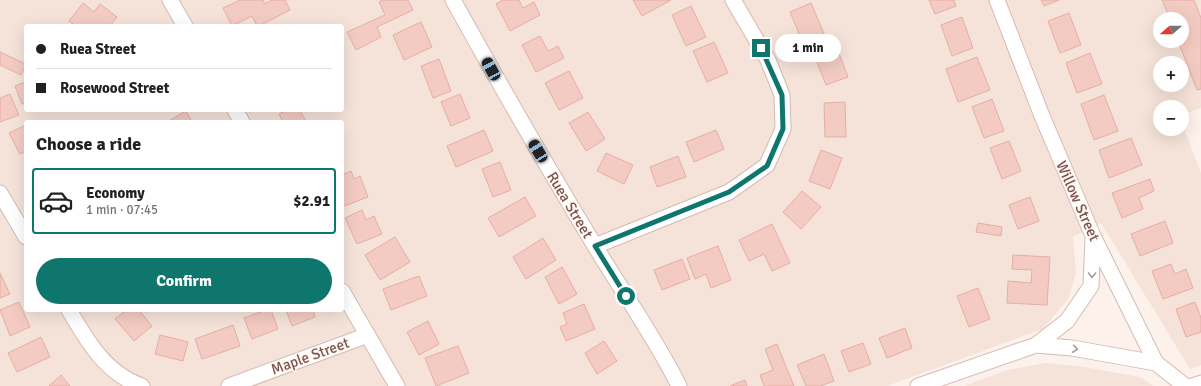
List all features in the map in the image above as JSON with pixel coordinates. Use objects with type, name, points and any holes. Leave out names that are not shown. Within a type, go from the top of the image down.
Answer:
[{"type":"street","points":[[170,0],[184,24]]},
{"type":"street","name":"Ruea Street","points":[[453,0],[514,110],[595,246],[666,358],[679,386]]},
{"type":"street","points":[[595,246],[729,192],[767,166],[783,129],[782,95],[768,60],[734,0]]},
{"type":"street","name":"Willow Street","points":[[997,0],[1042,116],[1093,236],[1156,363],[1185,386]]},
{"type":"street","points":[[0,193],[24,234]]},
{"type":"street","points":[[918,386],[953,380],[1036,345],[1068,321],[1091,286],[1093,236]]},
{"type":"street","points":[[344,294],[397,386]]},
{"type":"street","points":[[70,312],[90,346],[111,369],[142,386]]},
{"type":"street","name":"Maple Street","points":[[230,386],[368,335]]},
{"type":"street","points":[[1036,345],[1072,348],[1156,363]]},
{"type":"street","points":[[1192,386],[1201,382]]},
{"type":"shaded area","points":[[0,0],[1201,0],[1201,108],[1189,112],[1189,100],[1153,100],[1153,136],[1187,136],[1201,173],[1201,365],[1190,369],[1101,223],[1073,237],[1076,273],[1069,298],[1043,329],[887,386],[0,386]]},
{"type":"shaded area","points":[[1046,363],[1085,367],[1140,377],[1153,386],[964,386],[1007,370]]},
{"type":"building","points":[[240,0],[263,0],[265,4],[272,0],[285,0],[290,10],[263,24],[256,24],[252,16],[236,24],[231,24],[223,8]]},
{"type":"building","points":[[383,0],[408,0],[413,10],[377,27],[381,37],[356,50],[347,32],[385,15],[379,2]]},
{"type":"building","points":[[503,0],[519,0],[523,8],[534,2],[540,15],[510,31],[496,4]]},
{"type":"building","points":[[633,0],[671,0],[642,16]]},
{"type":"building","points":[[929,0],[954,0],[956,6],[935,14]]},
{"type":"building","points":[[1041,0],[1059,0],[1044,6]]},
{"type":"building","points":[[1162,0],[1194,0],[1201,18],[1201,89],[1197,90],[1189,69],[1189,56],[1184,56],[1181,48],[1189,48],[1189,12],[1167,12]]},
{"type":"building","points":[[83,3],[94,12],[100,4],[117,17],[112,24],[73,24],[69,21]]},
{"type":"building","points":[[811,3],[824,34],[803,43],[790,12]]},
{"type":"building","points":[[691,6],[706,37],[686,46],[672,15]]},
{"type":"building","points":[[1069,13],[1081,45],[1060,53],[1048,21]]},
{"type":"building","points":[[962,17],[973,48],[952,56],[941,25]]},
{"type":"building","points":[[421,22],[432,47],[404,60],[393,35]]},
{"type":"building","points":[[540,36],[548,51],[558,46],[564,58],[536,72],[522,45]]},
{"type":"building","points":[[714,42],[728,73],[707,82],[693,51]]},
{"type":"building","points":[[837,48],[848,77],[826,85],[815,57]]},
{"type":"building","points":[[0,52],[24,63],[24,68],[21,75],[0,65]]},
{"type":"building","points":[[1090,53],[1102,84],[1077,93],[1066,63]]},
{"type":"building","points":[[977,57],[990,90],[958,102],[946,69]]},
{"type":"building","points":[[439,59],[451,91],[433,98],[421,66]]},
{"type":"building","points":[[569,71],[583,98],[559,110],[545,83]]},
{"type":"building","points":[[24,83],[24,104],[22,104],[15,86]]},
{"type":"building","points":[[10,94],[19,115],[0,122],[0,98]]},
{"type":"building","points":[[460,94],[470,118],[451,126],[441,102]]},
{"type":"building","points":[[1104,95],[1118,131],[1094,140],[1081,104]]},
{"type":"building","points":[[992,99],[1004,131],[984,138],[972,107]]},
{"type":"building","points":[[845,102],[846,137],[825,137],[824,103]]},
{"type":"building","points":[[187,112],[191,120],[170,120]]},
{"type":"building","points":[[283,112],[301,112],[305,120],[282,120],[279,114]]},
{"type":"building","points":[[588,112],[605,139],[586,151],[569,123]]},
{"type":"building","points":[[24,126],[24,152],[20,154],[9,133]]},
{"type":"building","points":[[484,130],[493,151],[456,167],[447,146]]},
{"type":"building","points":[[716,130],[724,149],[694,162],[686,142]]},
{"type":"building","points":[[1131,138],[1142,165],[1109,178],[1099,150]]},
{"type":"building","points":[[1009,141],[1021,171],[1002,179],[990,148]]},
{"type":"building","points":[[821,150],[842,158],[830,189],[809,181]]},
{"type":"building","points":[[606,153],[633,165],[624,184],[597,171]]},
{"type":"building","points":[[678,156],[686,177],[657,187],[650,167]]},
{"type":"building","points":[[500,162],[511,190],[493,197],[482,169]]},
{"type":"building","points":[[351,171],[354,179],[360,176],[368,197],[344,206],[344,174]]},
{"type":"building","points":[[1150,179],[1154,191],[1139,198],[1143,209],[1122,218],[1112,193]]},
{"type":"building","points":[[802,191],[821,207],[801,229],[783,212]]},
{"type":"building","points":[[525,197],[536,216],[499,237],[488,218]]},
{"type":"building","points":[[1030,197],[1039,221],[1018,229],[1009,205]]},
{"type":"building","points":[[362,210],[366,220],[374,216],[382,234],[357,244],[345,218]]},
{"type":"building","points":[[1165,221],[1173,243],[1140,256],[1131,234]]},
{"type":"building","points":[[978,223],[1002,227],[1001,236],[976,232]]},
{"type":"building","points":[[772,224],[790,263],[772,271],[764,254],[749,261],[739,240]]},
{"type":"building","points":[[395,237],[410,262],[380,280],[365,255]]},
{"type":"building","points":[[543,238],[556,260],[526,279],[513,257]]},
{"type":"building","points":[[718,246],[731,280],[711,288],[706,274],[695,279],[687,258]]},
{"type":"building","points":[[1013,255],[1050,257],[1047,305],[1007,303],[1008,281],[1031,283],[1032,270],[1012,269]]},
{"type":"building","points":[[682,259],[690,279],[662,290],[654,270]]},
{"type":"building","points":[[1171,264],[1175,274],[1186,269],[1193,288],[1163,299],[1152,271]]},
{"type":"building","points":[[562,267],[577,294],[559,304],[545,277]]},
{"type":"building","points":[[0,273],[10,294],[0,298]]},
{"type":"building","points":[[419,276],[427,296],[391,310],[383,289]]},
{"type":"building","points":[[978,288],[990,319],[969,327],[957,296]]},
{"type":"building","points":[[19,302],[30,327],[10,336],[0,310]]},
{"type":"building","points":[[1195,302],[1201,318],[1201,332],[1186,337],[1176,309]]},
{"type":"building","points":[[584,304],[595,329],[566,341],[560,327],[567,324],[563,313]]},
{"type":"building","points":[[124,312],[141,312],[152,326],[134,341],[115,319]]},
{"type":"building","points":[[260,312],[272,312],[278,329],[252,339],[244,318]]},
{"type":"building","points":[[287,312],[314,312],[315,317],[292,326]]},
{"type":"building","points":[[428,321],[439,344],[419,355],[407,332]]},
{"type":"building","points":[[233,325],[240,346],[202,359],[195,339]]},
{"type":"building","points":[[905,328],[912,348],[887,358],[879,338]]},
{"type":"building","points":[[160,335],[188,342],[183,361],[155,354]]},
{"type":"building","points":[[41,337],[50,357],[17,372],[8,353]]},
{"type":"building","points":[[604,341],[617,361],[597,374],[585,353]]},
{"type":"building","points":[[863,343],[871,364],[849,372],[841,351]]},
{"type":"building","points":[[777,344],[794,386],[764,386],[760,375],[773,370],[765,349]]},
{"type":"building","points":[[458,346],[469,373],[436,386],[425,358]]},
{"type":"building","points":[[824,354],[834,381],[820,386],[806,386],[797,365]]},
{"type":"building","points":[[61,375],[70,386],[49,386]]},
{"type":"building","points":[[745,380],[747,386],[730,386]]},
{"type":"route","points":[[626,296],[595,246],[729,192],[767,166],[783,129],[782,95],[768,60],[761,48]]}]
